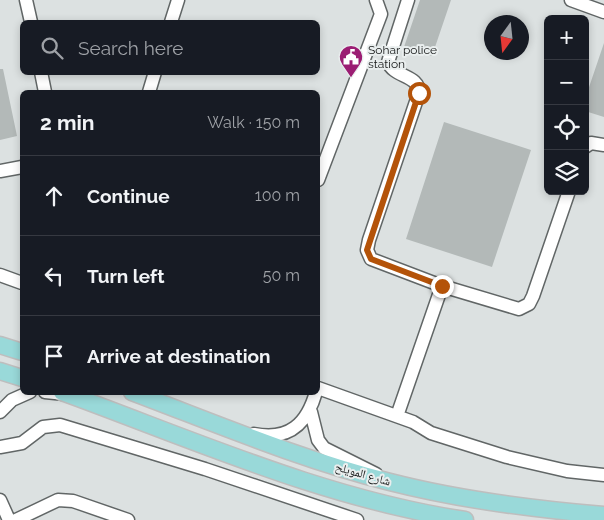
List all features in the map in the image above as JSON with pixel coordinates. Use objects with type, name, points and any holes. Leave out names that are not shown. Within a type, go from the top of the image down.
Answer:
[{"type":"main road","points":[[0,345],[20,351]]},
{"type":"main road","points":[[0,371],[20,377]]},
{"type":"main road","name":"شارع المويلح","points":[[68,395],[240,460],[365,499],[465,520]]},
{"type":"main road","name":"شارع المويلح","points":[[140,395],[323,463],[389,482],[478,501],[549,511],[604,515]]},
{"type":"street","points":[[26,0],[31,20]]},
{"type":"street","points":[[172,20],[178,0]]},
{"type":"street","points":[[321,160],[381,14],[376,0]]},
{"type":"street","points":[[408,0],[388,62],[395,72],[415,81],[419,87],[419,93],[367,250],[371,259],[442,286],[519,309],[526,306],[533,296],[568,195]]},
{"type":"street","points":[[570,0],[604,12]]},
{"type":"street","points":[[42,75],[45,90]]},
{"type":"street","points":[[150,90],[154,75]]},
{"type":"street","points":[[589,144],[591,142],[604,145]]},
{"type":"street","points":[[0,172],[20,167]]},
{"type":"street","points":[[0,275],[20,282]]},
{"type":"street","points":[[397,416],[442,286]]},
{"type":"street","points":[[320,389],[414,422],[431,433],[507,457],[567,471],[604,475]]},
{"type":"street","points":[[0,412],[12,400],[23,395]]},
{"type":"street","points":[[315,395],[311,412],[318,440],[324,448],[389,482]]},
{"type":"street","points":[[228,428],[274,436],[295,428],[311,412]]},
{"type":"street","points":[[0,448],[22,443],[43,427],[60,425],[205,469],[358,520]]},
{"type":"street","points":[[0,500],[9,520]]},
{"type":"street","points":[[16,520],[58,500],[73,501],[128,520]]},
{"type":"building","points":[[420,0],[451,0],[432,56],[404,47]]},
{"type":"building","points":[[604,43],[604,117],[589,112],[589,87]]},
{"type":"building","points":[[0,69],[3,69],[17,136],[0,140]]},
{"type":"building","points":[[444,122],[531,150],[492,267],[406,239]]},
{"type":"place","name":"Sohar police station","points":[[351,78]]},
{"type":"route","points":[[419,93],[367,250],[371,259],[381,264],[442,286]]}]
